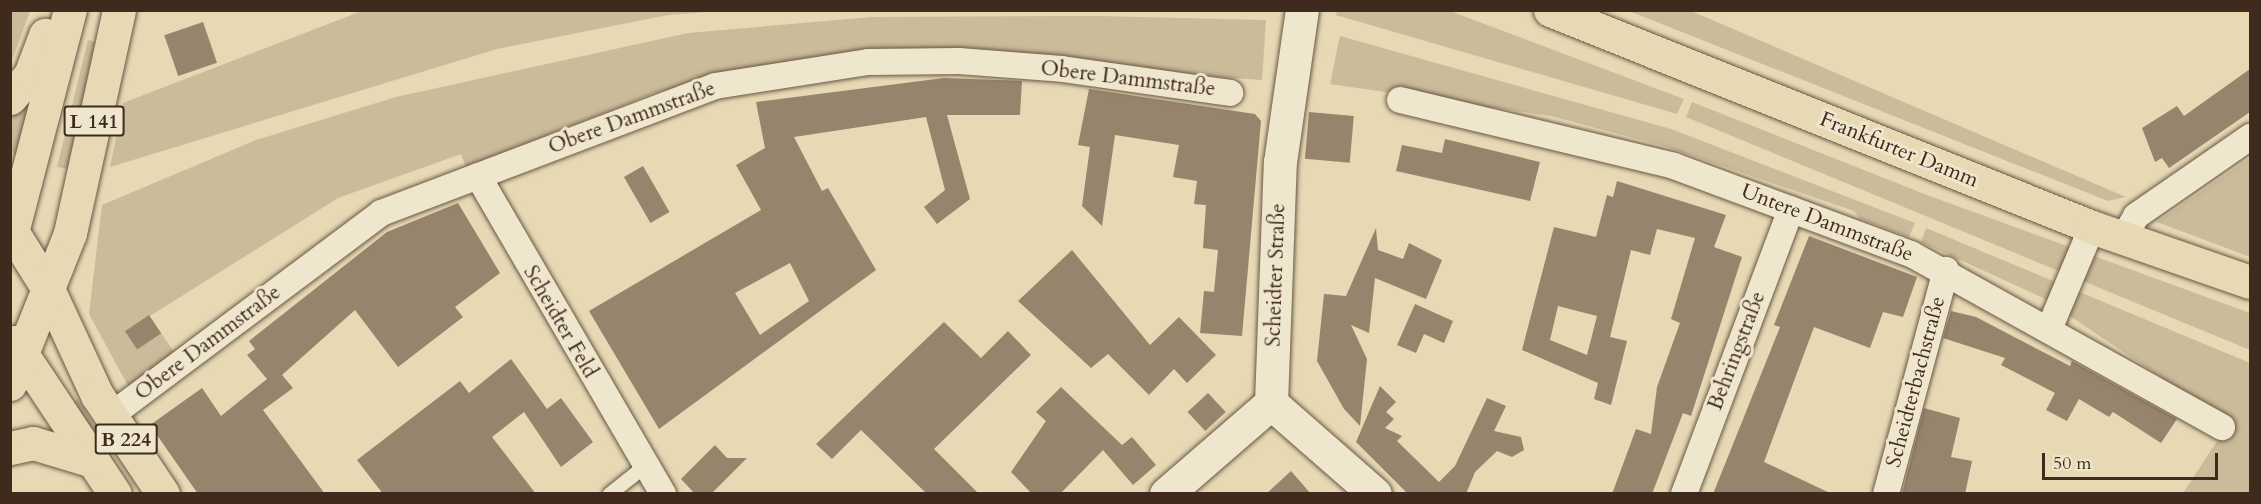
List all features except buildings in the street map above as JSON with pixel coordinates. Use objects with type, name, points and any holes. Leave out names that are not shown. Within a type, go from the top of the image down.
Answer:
[{"type":"main road","points":[[10,98],[30,75],[52,10]]},
{"type":"main road","name":"L 141","points":[[15,245],[70,10]]},
{"type":"main road","name":"L 141","points":[[17,344],[48,289],[70,232],[119,10]]},
{"type":"main road","name":"Frankfurter Damm","points":[[1550,10],[2092,227],[2250,282]]},
{"type":"main road","points":[[15,245],[70,232]]},
{"type":"main road","name":"B 224","points":[[15,245],[48,289],[89,383],[163,494]]},
{"type":"main road","points":[[17,344],[89,383]]},
{"type":"main road","name":"B 224","points":[[17,344],[115,494]]},
{"type":"main road","points":[[10,448],[33,443],[93,461]]},
{"type":"street","name":"Scheidter Straße","points":[[1271,403],[1279,182],[1290,82],[1302,10]]},
{"type":"street","name":"Obere Dammstraße","points":[[110,416],[216,341],[345,236],[381,213],[715,86],[868,62],[1062,69],[1230,93]]},
{"type":"street","name":"Untere Dammstraße","points":[[1400,100],[1607,147],[1791,209],[1946,270],[2050,327],[2222,427]]},
{"type":"street","points":[[2124,237],[2136,216],[2250,137]]},
{"type":"street","name":"Scheidter Feld","points":[[478,176],[644,467],[663,494]]},
{"type":"street","name":"Behringstraße","points":[[1684,494],[1791,209]]},
{"type":"street","points":[[2050,327],[2092,227]]},
{"type":"street","name":"Scheidterbachstraße","points":[[1886,494],[1946,270]]},
{"type":"street","points":[[1166,494],[1271,403],[1375,494]]},
{"type":"lane","points":[[610,494],[644,467]]},
{"type":"shaded area","points":[[10,11],[30,11],[11,63]]},
{"type":"shaded area","points":[[362,11],[719,11],[668,15],[497,49],[110,167],[123,103]]},
{"type":"shaded area","points":[[1337,11],[1450,11],[1684,99],[1677,114],[1336,15]]},
{"type":"shaded area","points":[[1629,11],[1691,11],[2126,197],[2108,201]]},
{"type":"shaded area","points":[[1099,16],[1266,20],[1262,80],[867,54],[780,63],[654,93],[466,167],[461,154],[338,198],[126,331],[161,333],[181,362],[133,395],[89,314],[102,205],[256,140],[396,97],[688,33],[872,17]]},
{"type":"shaded area","points":[[1340,36],[1671,129],[1915,223],[1909,237],[1860,219],[1854,211],[1664,146],[1551,116],[1330,84]]},
{"type":"shaded area","points":[[88,40],[96,42],[72,170],[57,167]]},
{"type":"shaded area","points":[[1692,102],[1927,195],[2250,313],[2250,350],[1686,117]]},
{"type":"shaded area","points":[[25,108],[27,110],[16,154],[11,152],[11,117]]},
{"type":"shaded area","points":[[2250,158],[2250,257],[2157,222]]},
{"type":"shaded area","points":[[1926,228],[2250,363],[2250,493],[2183,493],[2229,423],[2043,298],[1921,242]]},
{"type":"shaded area","points":[[78,399],[107,445],[100,449],[69,404]]}]
